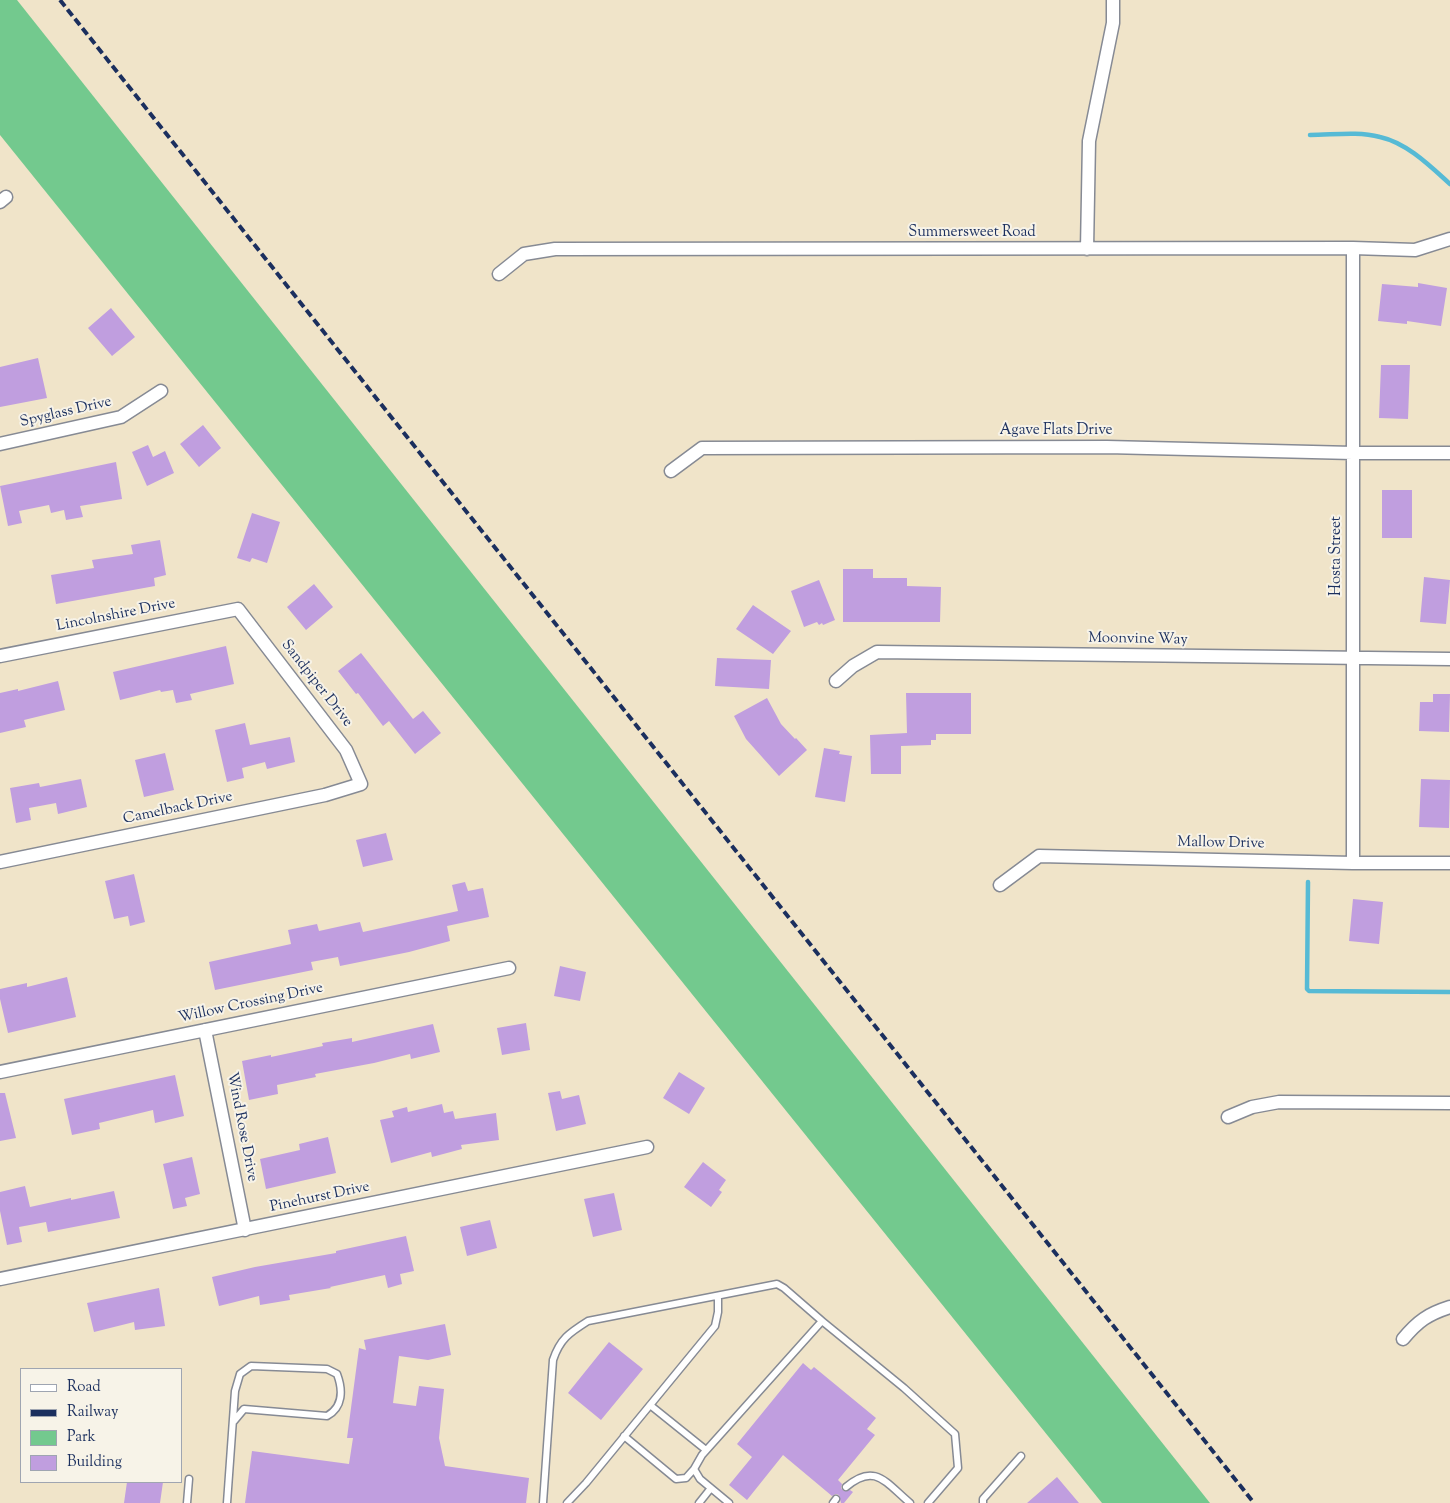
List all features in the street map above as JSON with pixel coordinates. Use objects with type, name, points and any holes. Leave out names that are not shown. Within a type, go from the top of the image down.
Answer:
[{"type":"street","points":[[1087,249],[1089,141],[1113,23],[1113,0]]},
{"type":"street","name":"Summersweet Road","points":[[500,274],[524,254],[555,249],[1352,248],[1415,250],[1450,240]]},
{"type":"street","name":"Hosta Street","points":[[1352,248],[1353,863]]},
{"type":"street","name":"Spyglass Drive","points":[[0,444],[122,418],[161,391]]},
{"type":"street","name":"Agave Flats Drive","points":[[671,471],[702,448],[1106,447],[1353,453],[1450,453]]},
{"type":"street","name":"Lincolnshire Drive","points":[[0,656],[238,609]]},
{"type":"street","name":"Sandpiper Drive","points":[[238,609],[346,750],[361,784]]},
{"type":"street","name":"Moonvine Way","points":[[836,681],[853,666],[877,652],[1450,659]]},
{"type":"street","name":"Camelback Drive","points":[[0,862],[325,795],[361,784]]},
{"type":"street","name":"Mallow Drive","points":[[1000,885],[1038,856],[1353,863],[1450,863]]},
{"type":"street","name":"Willow Crossing Drive","points":[[0,1072],[509,968]]},
{"type":"street","name":"Wind Rose Drive","points":[[205,1030],[245,1230]]},
{"type":"street","points":[[1228,1117],[1252,1107],[1279,1102],[1450,1103]]},
{"type":"street","name":"Pinehurst Drive","points":[[0,1279],[647,1147]]},
{"type":"street","points":[[1404,1339],[1415,1325],[1431,1314],[1450,1307]]},
{"type":"lane","points":[[543,1503],[553,1360],[558,1346],[570,1332],[588,1321],[776,1284],[784,1288],[904,1388],[955,1434],[958,1468],[928,1503]]},
{"type":"lane","points":[[567,1503],[586,1483],[715,1326],[718,1312],[718,1296]]},
{"type":"lane","points":[[624,1436],[676,1479],[686,1478],[694,1469],[702,1454],[822,1321]]},
{"type":"lane","points":[[227,1503],[235,1391],[240,1374],[251,1366],[327,1369],[337,1374],[341,1385],[340,1403],[334,1412],[327,1416],[244,1409],[234,1421]]},
{"type":"lane","points":[[650,1405],[706,1450]]},
{"type":"lane","points":[[982,1503],[983,1498],[1021,1456]]},
{"type":"lane","points":[[694,1469],[700,1479],[729,1503]]},
{"type":"lane","points":[[846,1486],[857,1478],[869,1474],[878,1476],[910,1503]]},
{"type":"lane","points":[[187,1503],[189,1479]]},
{"type":"lane","points":[[699,1503],[711,1488]]},
{"type":"green space","points":[[0,0],[17,0],[1210,1503],[1102,1503],[0,135]]},
{"type":"building","points":[[1418,283],[1447,288],[1441,326],[1407,321],[1407,324],[1378,321],[1382,284],[1418,287]]},
{"type":"building","points":[[111,308],[135,337],[112,356],[88,328]]},
{"type":"building","points":[[38,358],[47,398],[0,407],[0,367]]},
{"type":"building","points":[[1381,365],[1410,365],[1408,419],[1379,418]]},
{"type":"building","points":[[203,425],[221,448],[199,467],[180,444]]},
{"type":"building","points":[[148,445],[153,457],[165,451],[174,473],[147,486],[132,452]]},
{"type":"building","points":[[116,462],[122,499],[80,506],[83,517],[66,520],[64,510],[51,513],[49,505],[19,511],[22,523],[8,526],[0,486]]},
{"type":"building","points":[[1382,490],[1412,490],[1412,538],[1382,538]]},
{"type":"building","points":[[252,513],[280,522],[267,563],[252,558],[250,562],[237,558]]},
{"type":"building","points":[[160,540],[166,575],[154,578],[155,586],[56,604],[51,575],[94,568],[92,560],[133,554],[131,545]]},
{"type":"building","points":[[843,569],[873,569],[873,578],[907,578],[907,586],[941,587],[940,622],[843,622]]},
{"type":"building","points":[[1424,577],[1450,580],[1446,624],[1420,622]]},
{"type":"building","points":[[819,580],[835,620],[823,625],[822,623],[819,625],[817,622],[804,627],[791,591]]},
{"type":"building","points":[[314,584],[333,607],[306,630],[287,607]]},
{"type":"building","points":[[753,605],[791,631],[773,654],[736,629]]},
{"type":"building","points":[[226,646],[234,684],[190,694],[192,700],[176,703],[173,690],[161,692],[160,690],[120,700],[113,672]]},
{"type":"building","points":[[361,653],[413,719],[423,711],[441,733],[415,754],[389,721],[383,726],[358,693],[356,694],[338,671]]},
{"type":"building","points":[[717,658],[771,660],[769,689],[715,686]]},
{"type":"building","points":[[58,681],[65,710],[24,720],[26,727],[0,733],[0,693],[18,689],[18,691]]},
{"type":"building","points":[[906,693],[971,693],[971,734],[936,734],[936,740],[931,740],[931,745],[901,746],[901,774],[871,774],[870,735],[907,733]]},
{"type":"building","points":[[1433,694],[1450,694],[1449,732],[1419,731],[1420,702],[1433,702]]},
{"type":"building","points":[[767,698],[781,724],[807,750],[779,776],[746,739],[734,716]]},
{"type":"building","points":[[245,723],[250,745],[290,737],[295,762],[267,769],[265,762],[242,768],[244,778],[227,782],[215,730]]},
{"type":"building","points":[[824,748],[840,751],[839,754],[852,756],[845,802],[815,797]]},
{"type":"building","points":[[165,753],[174,790],[144,797],[135,760]]},
{"type":"building","points":[[81,779],[87,807],[58,814],[56,803],[29,808],[31,820],[16,823],[10,788],[39,783],[40,787]]},
{"type":"building","points":[[1421,779],[1450,780],[1449,828],[1419,827]]},
{"type":"building","points":[[386,833],[393,860],[363,867],[356,840]]},
{"type":"building","points":[[134,874],[145,922],[130,926],[128,916],[114,919],[105,881]]},
{"type":"building","points":[[465,882],[468,891],[483,888],[489,917],[447,926],[450,941],[409,952],[340,966],[338,957],[311,962],[313,970],[215,990],[209,962],[291,944],[288,930],[317,924],[319,931],[360,922],[363,932],[458,911],[452,885]]},
{"type":"building","points":[[1353,899],[1383,902],[1379,944],[1349,941]]},
{"type":"building","points":[[560,966],[586,972],[580,1001],[554,996]]},
{"type":"building","points":[[67,977],[76,1017],[8,1033],[0,999],[0,989],[27,983],[27,987]]},
{"type":"building","points":[[526,1023],[530,1050],[502,1055],[497,1028]]},
{"type":"building","points":[[433,1024],[440,1052],[411,1059],[410,1054],[315,1074],[316,1077],[277,1085],[278,1094],[249,1100],[242,1061],[323,1046],[322,1043],[352,1038],[352,1042]]},
{"type":"building","points":[[679,1072],[705,1088],[689,1114],[663,1098]]},
{"type":"building","points":[[175,1075],[184,1116],[155,1123],[153,1110],[99,1123],[100,1129],[72,1135],[64,1099]]},
{"type":"building","points":[[560,1091],[562,1099],[579,1095],[586,1124],[556,1131],[548,1093]]},
{"type":"building","points":[[0,1093],[5,1093],[16,1138],[0,1141]]},
{"type":"building","points":[[442,1104],[444,1113],[453,1111],[455,1119],[496,1113],[499,1140],[461,1145],[462,1149],[432,1157],[431,1152],[391,1163],[380,1120],[394,1117],[392,1111],[407,1107],[408,1112]]},
{"type":"building","points":[[328,1137],[336,1173],[266,1189],[260,1159],[300,1150],[299,1144]]},
{"type":"building","points":[[192,1157],[200,1194],[185,1198],[187,1206],[173,1209],[163,1164]]},
{"type":"building","points":[[703,1162],[726,1180],[719,1190],[722,1192],[711,1207],[684,1187]]},
{"type":"building","points":[[25,1186],[30,1207],[114,1191],[120,1218],[48,1232],[46,1222],[19,1227],[22,1242],[7,1245],[0,1211],[0,1192]]},
{"type":"building","points":[[614,1193],[622,1230],[593,1237],[584,1199]]},
{"type":"building","points":[[490,1220],[497,1248],[467,1256],[460,1227]]},
{"type":"building","points":[[406,1236],[414,1271],[400,1274],[402,1284],[388,1288],[385,1275],[331,1288],[289,1295],[290,1300],[260,1305],[259,1296],[219,1306],[212,1277],[255,1267],[336,1253],[336,1251]]},
{"type":"building","points":[[159,1288],[165,1326],[135,1330],[134,1322],[94,1332],[87,1303]]},
{"type":"building","points":[[445,1324],[451,1355],[428,1360],[399,1356],[393,1403],[416,1406],[419,1386],[444,1389],[439,1438],[445,1466],[529,1478],[526,1503],[245,1503],[252,1451],[349,1464],[353,1438],[347,1438],[359,1348],[366,1350],[364,1340]]},
{"type":"building","points":[[609,1342],[643,1369],[601,1420],[568,1393]]},
{"type":"building","points":[[803,1363],[811,1370],[814,1367],[876,1418],[867,1429],[875,1435],[838,1480],[842,1484],[841,1488],[844,1491],[850,1490],[853,1492],[844,1503],[841,1503],[839,1495],[832,1496],[783,1455],[747,1500],[729,1485],[752,1457],[737,1444]]},
{"type":"building","points":[[1057,1477],[1079,1503],[1027,1503]]},
{"type":"building","points":[[127,1483],[163,1483],[160,1503],[124,1503]]},
{"type":"waterway","points":[[1310,135],[1363,134],[1390,140],[1418,156],[1450,184]]},
{"type":"waterway","points":[[1308,882],[1307,989],[1309,991],[1450,992]]},
{"type":"railway","points":[[60,0],[1254,1503]]}]
